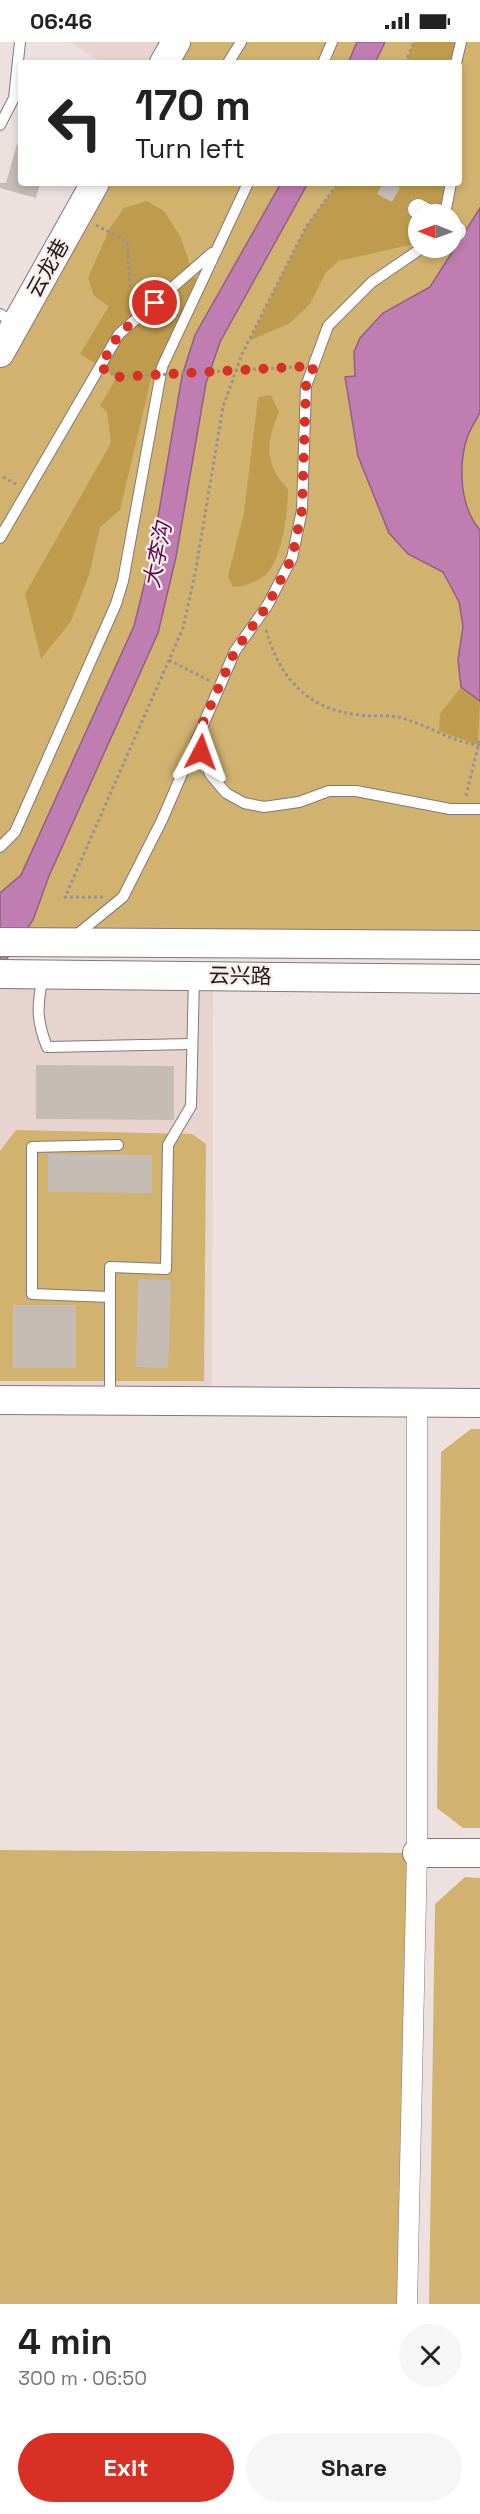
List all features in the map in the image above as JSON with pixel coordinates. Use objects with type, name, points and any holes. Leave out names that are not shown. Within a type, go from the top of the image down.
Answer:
[{"type":"street","points":[[166,60],[177,42]]},
{"type":"street","name":"云龙巷","points":[[0,353],[8,319],[93,186]]},
{"type":"street","name":"云兴路","points":[[0,942],[480,945]]},
{"type":"street","name":"云兴路","points":[[21,974],[480,979]]},
{"type":"street","points":[[0,1400],[480,1403]]},
{"type":"street","points":[[407,2304],[417,1853],[417,1403]]},
{"type":"street","points":[[417,1853],[480,1853]]},
{"type":"lane","points":[[18,60],[20,42]]},
{"type":"lane","points":[[230,60],[241,42]]},
{"type":"lane","points":[[324,60],[332,42]]},
{"type":"lane","points":[[457,60],[461,42]]},
{"type":"lane","points":[[0,125],[14,98],[18,61]]},
{"type":"lane","points":[[0,847],[15,832],[116,604],[123,581],[162,367],[247,186]]},
{"type":"lane","points":[[447,204],[450,186]]},
{"type":"lane","points":[[0,538],[119,334],[216,250]]},
{"type":"lane","points":[[67,943],[123,897],[162,820],[235,651],[261,614],[292,558],[302,510],[306,386],[328,326],[372,282],[408,258]]},
{"type":"lane","points":[[202,725],[201,752],[210,774],[226,793],[244,803],[264,807],[298,802],[329,791],[356,791],[403,802],[480,809]]},
{"type":"lane","points":[[21,974],[37,1002],[38,1026],[47,1047],[192,1044]]},
{"type":"lane","points":[[110,1400],[110,1268],[166,1269],[168,1145],[191,1106],[194,976]]},
{"type":"lane","points":[[110,1297],[32,1294],[32,1147],[118,1145]]},
{"type":"path","points":[[406,60],[414,42]]},
{"type":"path","points":[[123,897],[64,897],[183,628],[195,573],[223,407],[243,354],[306,227],[336,186]]},
{"type":"path","points":[[87,220],[127,242],[130,285],[155,303]]},
{"type":"path","points":[[100,367],[117,377],[314,366]]},
{"type":"path","points":[[261,614],[281,669],[303,695],[326,709],[360,716],[393,716],[479,745]]},
{"type":"path","points":[[169,660],[219,686]]},
{"type":"path","points":[[463,809],[480,738]]},
{"type":"shaded area","points":[[71,42],[176,42],[166,60],[98,60]]},
{"type":"shaded area","points":[[179,42],[480,42],[480,945],[0,942],[0,353],[95,186],[462,186],[462,60],[169,60]]},
{"type":"shaded area","points":[[414,42],[461,42],[457,60],[406,60]]},
{"type":"shaded area","points":[[336,186],[450,186],[447,204],[408,204],[408,245],[339,261],[326,272],[310,304],[290,323],[249,341],[306,227]]},
{"type":"shaded area","points":[[147,201],[164,211],[180,236],[198,286],[162,367],[152,375],[120,510],[100,527],[89,575],[71,621],[41,659],[25,594],[111,443],[107,412],[100,406],[117,377],[80,354],[109,306],[94,296],[88,278],[110,228],[124,208]]},
{"type":"shaded area","points":[[271,395],[279,412],[270,443],[271,462],[280,480],[288,489],[284,531],[275,562],[267,574],[253,582],[233,587],[228,576],[244,513],[258,397]]},
{"type":"shaded area","points":[[461,687],[480,701],[478,745],[439,731],[440,714]]},
{"type":"shaded area","points":[[0,974],[213,976],[212,1401],[0,1400]]},
{"type":"shaded area","points":[[16,1130],[192,1134],[206,1144],[204,1381],[0,1381],[0,1151]]},
{"type":"shaded area","points":[[471,1429],[480,1429],[480,1828],[463,1828],[437,1808],[441,1452]]},
{"type":"shaded area","points":[[0,1850],[417,1853],[407,2304],[0,2304]]},
{"type":"shaded area","points":[[465,1877],[480,1878],[480,2304],[429,2304],[435,1904]]},
{"type":"water","points":[[357,42],[385,42],[376,60],[349,60]]},
{"type":"water","name":"大李沟","points":[[279,186],[306,186],[220,342],[206,383],[176,557],[158,633],[49,876],[33,920],[0,969],[0,893],[21,875],[134,626],[152,553],[182,376],[195,335]]},
{"type":"water","points":[[480,208],[480,412],[467,438],[462,474],[468,510],[480,530],[480,701],[461,687],[458,660],[463,626],[459,602],[443,572],[408,554],[389,533],[358,456],[345,377],[355,376],[354,352],[360,338],[383,313],[430,287],[448,258],[462,258],[462,236]]},
{"type":"building","points":[[18,144],[18,186],[39,186],[36,198],[0,188],[0,183],[6,183]]},
{"type":"building","points":[[381,186],[400,188],[392,202],[377,194]]},
{"type":"building","points":[[36,1065],[174,1066],[174,1120],[36,1119]]},
{"type":"building","points":[[48,1154],[152,1155],[152,1193],[48,1192]]},
{"type":"building","points":[[138,1279],[171,1280],[168,1368],[136,1367]]},
{"type":"building","points":[[13,1305],[76,1305],[76,1368],[13,1368]]},
{"type":"route","points":[[155,303],[119,334],[100,367],[117,377],[314,366],[306,386],[302,510],[292,558],[267,606],[235,651],[202,725],[201,752]]}]
